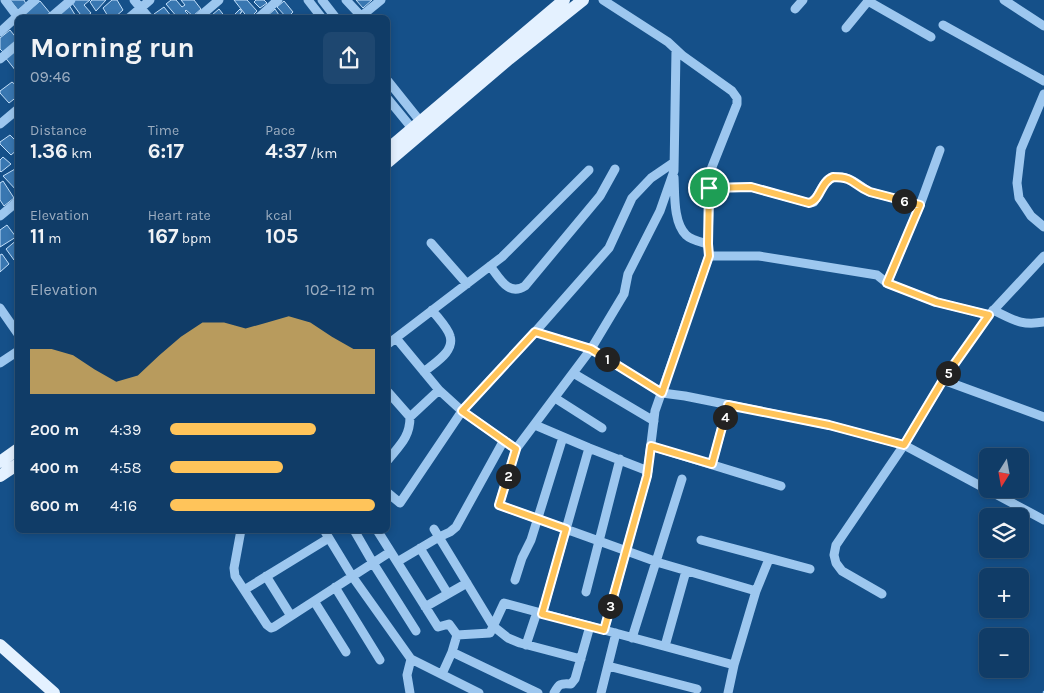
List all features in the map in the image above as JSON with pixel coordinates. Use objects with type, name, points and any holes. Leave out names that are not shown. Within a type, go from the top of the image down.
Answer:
[{"type":"main road","points":[[390,160],[420,129],[564,0]]},
{"type":"main road","points":[[390,148],[420,129],[583,0]]},
{"type":"main road","points":[[0,462],[15,451]]},
{"type":"main road","points":[[0,476],[15,466]]},
{"type":"main road","points":[[0,645],[54,693]]},
{"type":"street","points":[[5,0],[16,15]]},
{"type":"street","points":[[18,15],[35,0]]},
{"type":"street","points":[[54,15],[72,0]]},
{"type":"street","points":[[134,0],[146,15]]},
{"type":"street","points":[[132,15],[150,0]]},
{"type":"street","points":[[202,15],[219,0]]},
{"type":"street","points":[[261,15],[278,0]]},
{"type":"street","points":[[308,0],[316,15]]},
{"type":"street","points":[[322,0],[334,15]]},
{"type":"street","points":[[346,0],[358,15]]},
{"type":"street","points":[[362,15],[381,0]]},
{"type":"street","points":[[603,0],[668,42],[683,56],[732,92],[737,98],[737,104],[710,172],[709,256],[655,411],[648,470],[604,630]]},
{"type":"street","points":[[795,9],[803,0]]},
{"type":"street","points":[[1004,0],[1044,26]]},
{"type":"street","points":[[846,28],[869,1],[931,37]]},
{"type":"street","points":[[0,32],[15,18]]},
{"type":"street","points":[[943,25],[1044,81]]},
{"type":"street","points":[[0,59],[15,46]]},
{"type":"street","points":[[676,50],[673,167],[676,212],[680,227],[687,236],[708,244]]},
{"type":"street","points":[[390,84],[420,129]]},
{"type":"street","points":[[390,97],[396,92]]},
{"type":"street","points":[[1044,94],[1020,149],[1018,183],[1019,198],[1031,216],[1044,227]]},
{"type":"street","points":[[390,101],[420,129]]},
{"type":"street","points":[[0,124],[15,112]]},
{"type":"street","points":[[887,283],[920,205],[940,150]]},
{"type":"street","points":[[390,495],[400,503],[462,411],[609,248],[632,198],[651,178],[673,167]]},
{"type":"street","points":[[673,167],[660,211],[628,274],[624,294],[591,349],[516,449],[499,505],[656,562],[756,591]]},
{"type":"street","points":[[490,266],[508,288],[515,290],[525,286],[600,196],[615,169]]},
{"type":"street","points":[[390,342],[502,257],[589,170]]},
{"type":"street","points":[[709,188],[751,187],[809,203],[814,202],[826,181],[833,177],[842,177],[849,178],[870,192],[920,205]]},
{"type":"street","points":[[0,216],[15,207]]},
{"type":"street","points":[[431,242],[467,284]]},
{"type":"street","points":[[709,256],[760,256],[877,275],[887,283],[936,302],[991,312],[1018,322],[1030,324],[1044,322]]},
{"type":"street","points":[[882,594],[842,571],[836,563],[834,555],[836,545],[904,445],[943,380],[991,312],[1044,256]]},
{"type":"street","points":[[424,372],[450,349],[451,343],[450,335],[432,310]]},
{"type":"street","points":[[1,312],[15,330]]},
{"type":"street","points":[[535,332],[591,349],[662,393],[829,425],[904,445],[1044,520]]},
{"type":"street","points":[[396,338],[439,390],[462,411],[516,449]]},
{"type":"street","points":[[0,362],[15,353]]},
{"type":"street","points":[[573,373],[654,421]]},
{"type":"street","points":[[943,380],[1044,417]]},
{"type":"street","points":[[410,417],[439,390]]},
{"type":"street","points":[[390,394],[410,417],[408,433],[390,457]]},
{"type":"street","points":[[555,398],[602,428]]},
{"type":"street","points":[[712,464],[728,405]]},
{"type":"street","points":[[535,425],[648,470]]},
{"type":"street","points":[[515,580],[522,558],[531,540],[563,437]]},
{"type":"street","points":[[397,562],[420,548],[436,533],[450,532],[456,527],[504,440]]},
{"type":"street","points":[[651,446],[781,486]]},
{"type":"street","points":[[526,645],[539,613],[566,529],[589,448]]},
{"type":"street","points":[[586,592],[620,459]]},
{"type":"street","points":[[632,638],[682,479]]},
{"type":"street","points":[[240,533],[234,573],[270,628],[390,552]]},
{"type":"street","points":[[356,533],[416,631]]},
{"type":"street","points":[[379,533],[438,627],[448,624],[457,635]]},
{"type":"street","points":[[436,533],[494,626],[508,638],[526,645],[580,659]]},
{"type":"street","points":[[244,590],[326,534],[352,576],[411,659],[480,693]]},
{"type":"street","points":[[702,540],[810,570]]},
{"type":"street","points":[[420,548],[448,594]]},
{"type":"street","points":[[728,693],[734,665],[756,591],[769,558]]},
{"type":"street","points":[[664,646],[686,571]]},
{"type":"street","points":[[266,576],[291,616]]},
{"type":"street","points":[[425,607],[467,583]]},
{"type":"street","points":[[335,587],[380,660]]},
{"type":"street","points":[[314,601],[346,652]]},
{"type":"street","points":[[457,635],[490,633],[504,603],[734,665]]},
{"type":"street","points":[[554,693],[562,683],[571,684],[574,682],[590,626]]},
{"type":"street","points":[[601,693],[616,633]]},
{"type":"street","points":[[442,674],[457,635]]},
{"type":"street","points":[[452,652],[538,693]]},
{"type":"street","points":[[410,693],[407,675],[411,659]]},
{"type":"street","points":[[608,666],[696,689]]},
{"type":"building","points":[[10,0],[24,0],[26,4],[18,10]]},
{"type":"building","points":[[75,0],[90,0],[84,5],[91,13],[89,15],[81,15],[72,3]]},
{"type":"building","points":[[92,0],[106,0],[96,11],[90,2]]},
{"type":"building","points":[[112,0],[117,0],[123,10],[117,15],[107,15],[103,8]]},
{"type":"building","points":[[171,0],[176,0],[182,7],[185,5],[181,0],[194,0],[201,9],[194,15],[186,10],[189,15],[175,15],[166,4]]},
{"type":"building","points":[[234,0],[247,0],[257,11],[253,15],[246,15]]},
{"type":"building","points":[[256,0],[264,0],[267,3],[260,8],[254,2]]},
{"type":"building","points":[[356,0],[372,0],[363,8]]},
{"type":"building","points":[[40,1],[50,13],[48,15],[23,15]]},
{"type":"building","points":[[284,1],[293,12],[290,15],[284,15],[277,7]]},
{"type":"building","points":[[69,5],[75,15],[58,15]]},
{"type":"building","points":[[164,7],[170,15],[155,15]]},
{"type":"building","points":[[219,9],[224,15],[212,15]]},
{"type":"building","points":[[240,9],[242,12],[240,13],[241,15],[234,15]]},
{"type":"building","points":[[275,9],[279,15],[268,15]]},
{"type":"building","points":[[10,30],[15,36],[15,42],[3,52],[0,49],[0,38]]},
{"type":"building","points":[[15,48],[15,70],[4,56]]},
{"type":"building","points":[[12,82],[15,84],[15,98],[9,103],[0,91]]},
{"type":"building","points":[[10,135],[15,140],[15,152],[11,155],[0,142]]},
{"type":"building","points":[[3,157],[11,164],[1,172],[0,160]]},
{"type":"building","points":[[15,169],[15,189],[3,176]]},
{"type":"building","points":[[3,181],[14,198],[4,206],[0,200],[0,183]]},
{"type":"building","points":[[7,225],[15,238],[0,247],[0,230]]},
{"type":"building","points":[[15,242],[14,260],[6,249]]},
{"type":"building","points":[[2,254],[9,264],[0,272],[0,255]]},
{"type":"route","points":[[842,177],[849,178],[870,192],[920,205],[887,283],[936,302],[989,315],[943,380],[904,445],[829,425],[728,405],[712,464],[651,446],[647,476],[604,630],[542,614],[566,529],[499,505],[516,449],[462,411],[535,332],[591,349],[662,393],[709,256],[709,188],[751,187],[811,203],[814,202],[829,178],[842,177]]}]
